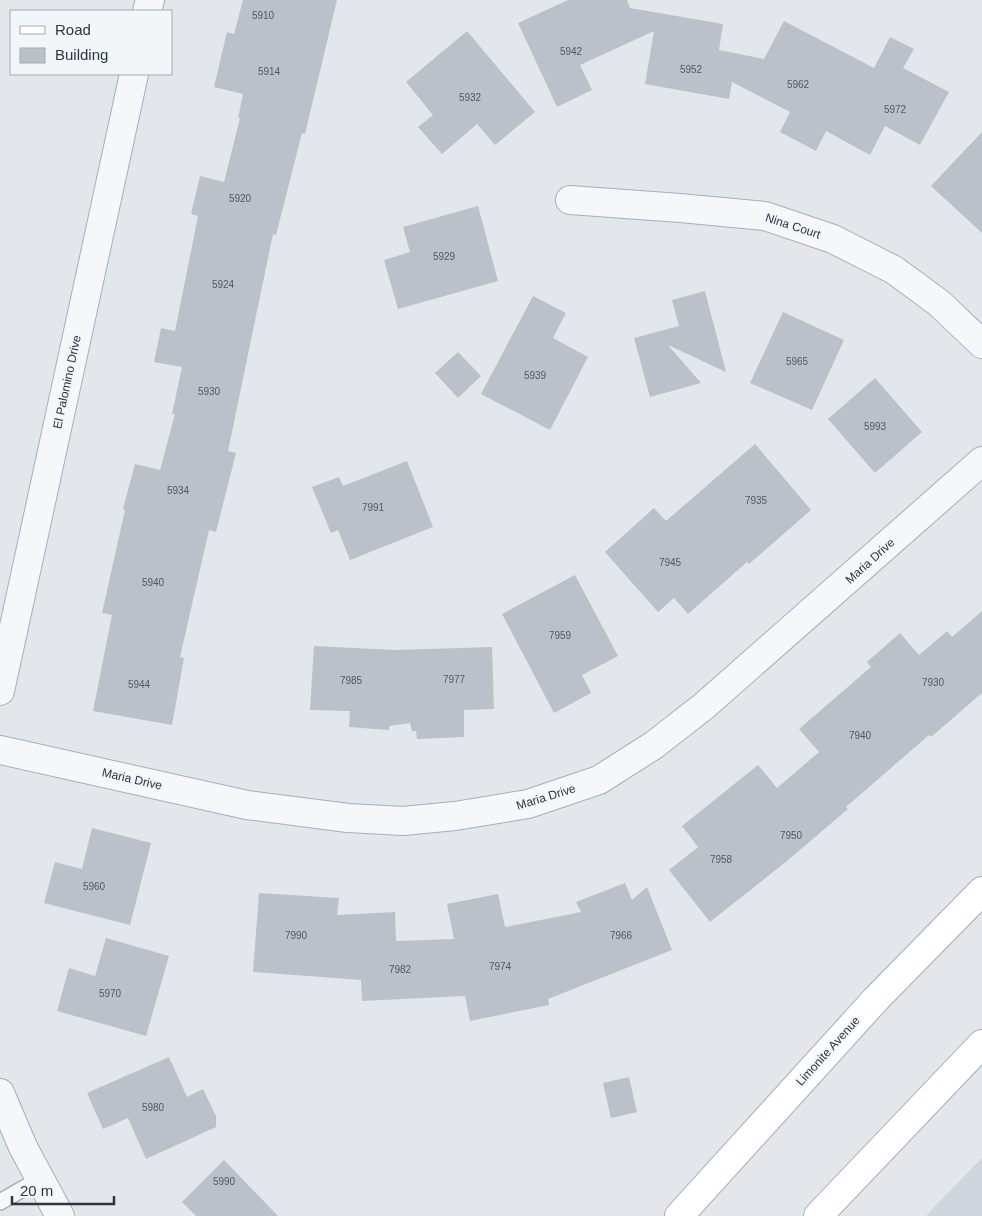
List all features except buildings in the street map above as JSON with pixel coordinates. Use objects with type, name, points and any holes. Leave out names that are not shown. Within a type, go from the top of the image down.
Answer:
[{"type":"main road","name":"Limonite Avenue","points":[[678,1216],[876,999],[982,891]]},
{"type":"main road","points":[[818,1216],[982,1044]]},
{"type":"street","name":"El Palomino Drive","points":[[0,691],[134,75]]},
{"type":"street","name":"Nina Court","points":[[570,200],[765,216],[833,239],[894,270],[939,303],[982,344]]},
{"type":"street","name":"Maria Drive","points":[[0,750],[248,805],[348,818],[403,821],[455,816],[528,804],[599,780],[654,745],[704,706],[982,461]]},
{"type":"street","points":[[0,1094],[23,1147],[60,1216]]},
{"type":"lane","points":[[0,1202],[40,1179]]},
{"type":"shaded area","points":[[982,1158],[982,1216],[926,1216],[935,1206]]}]
